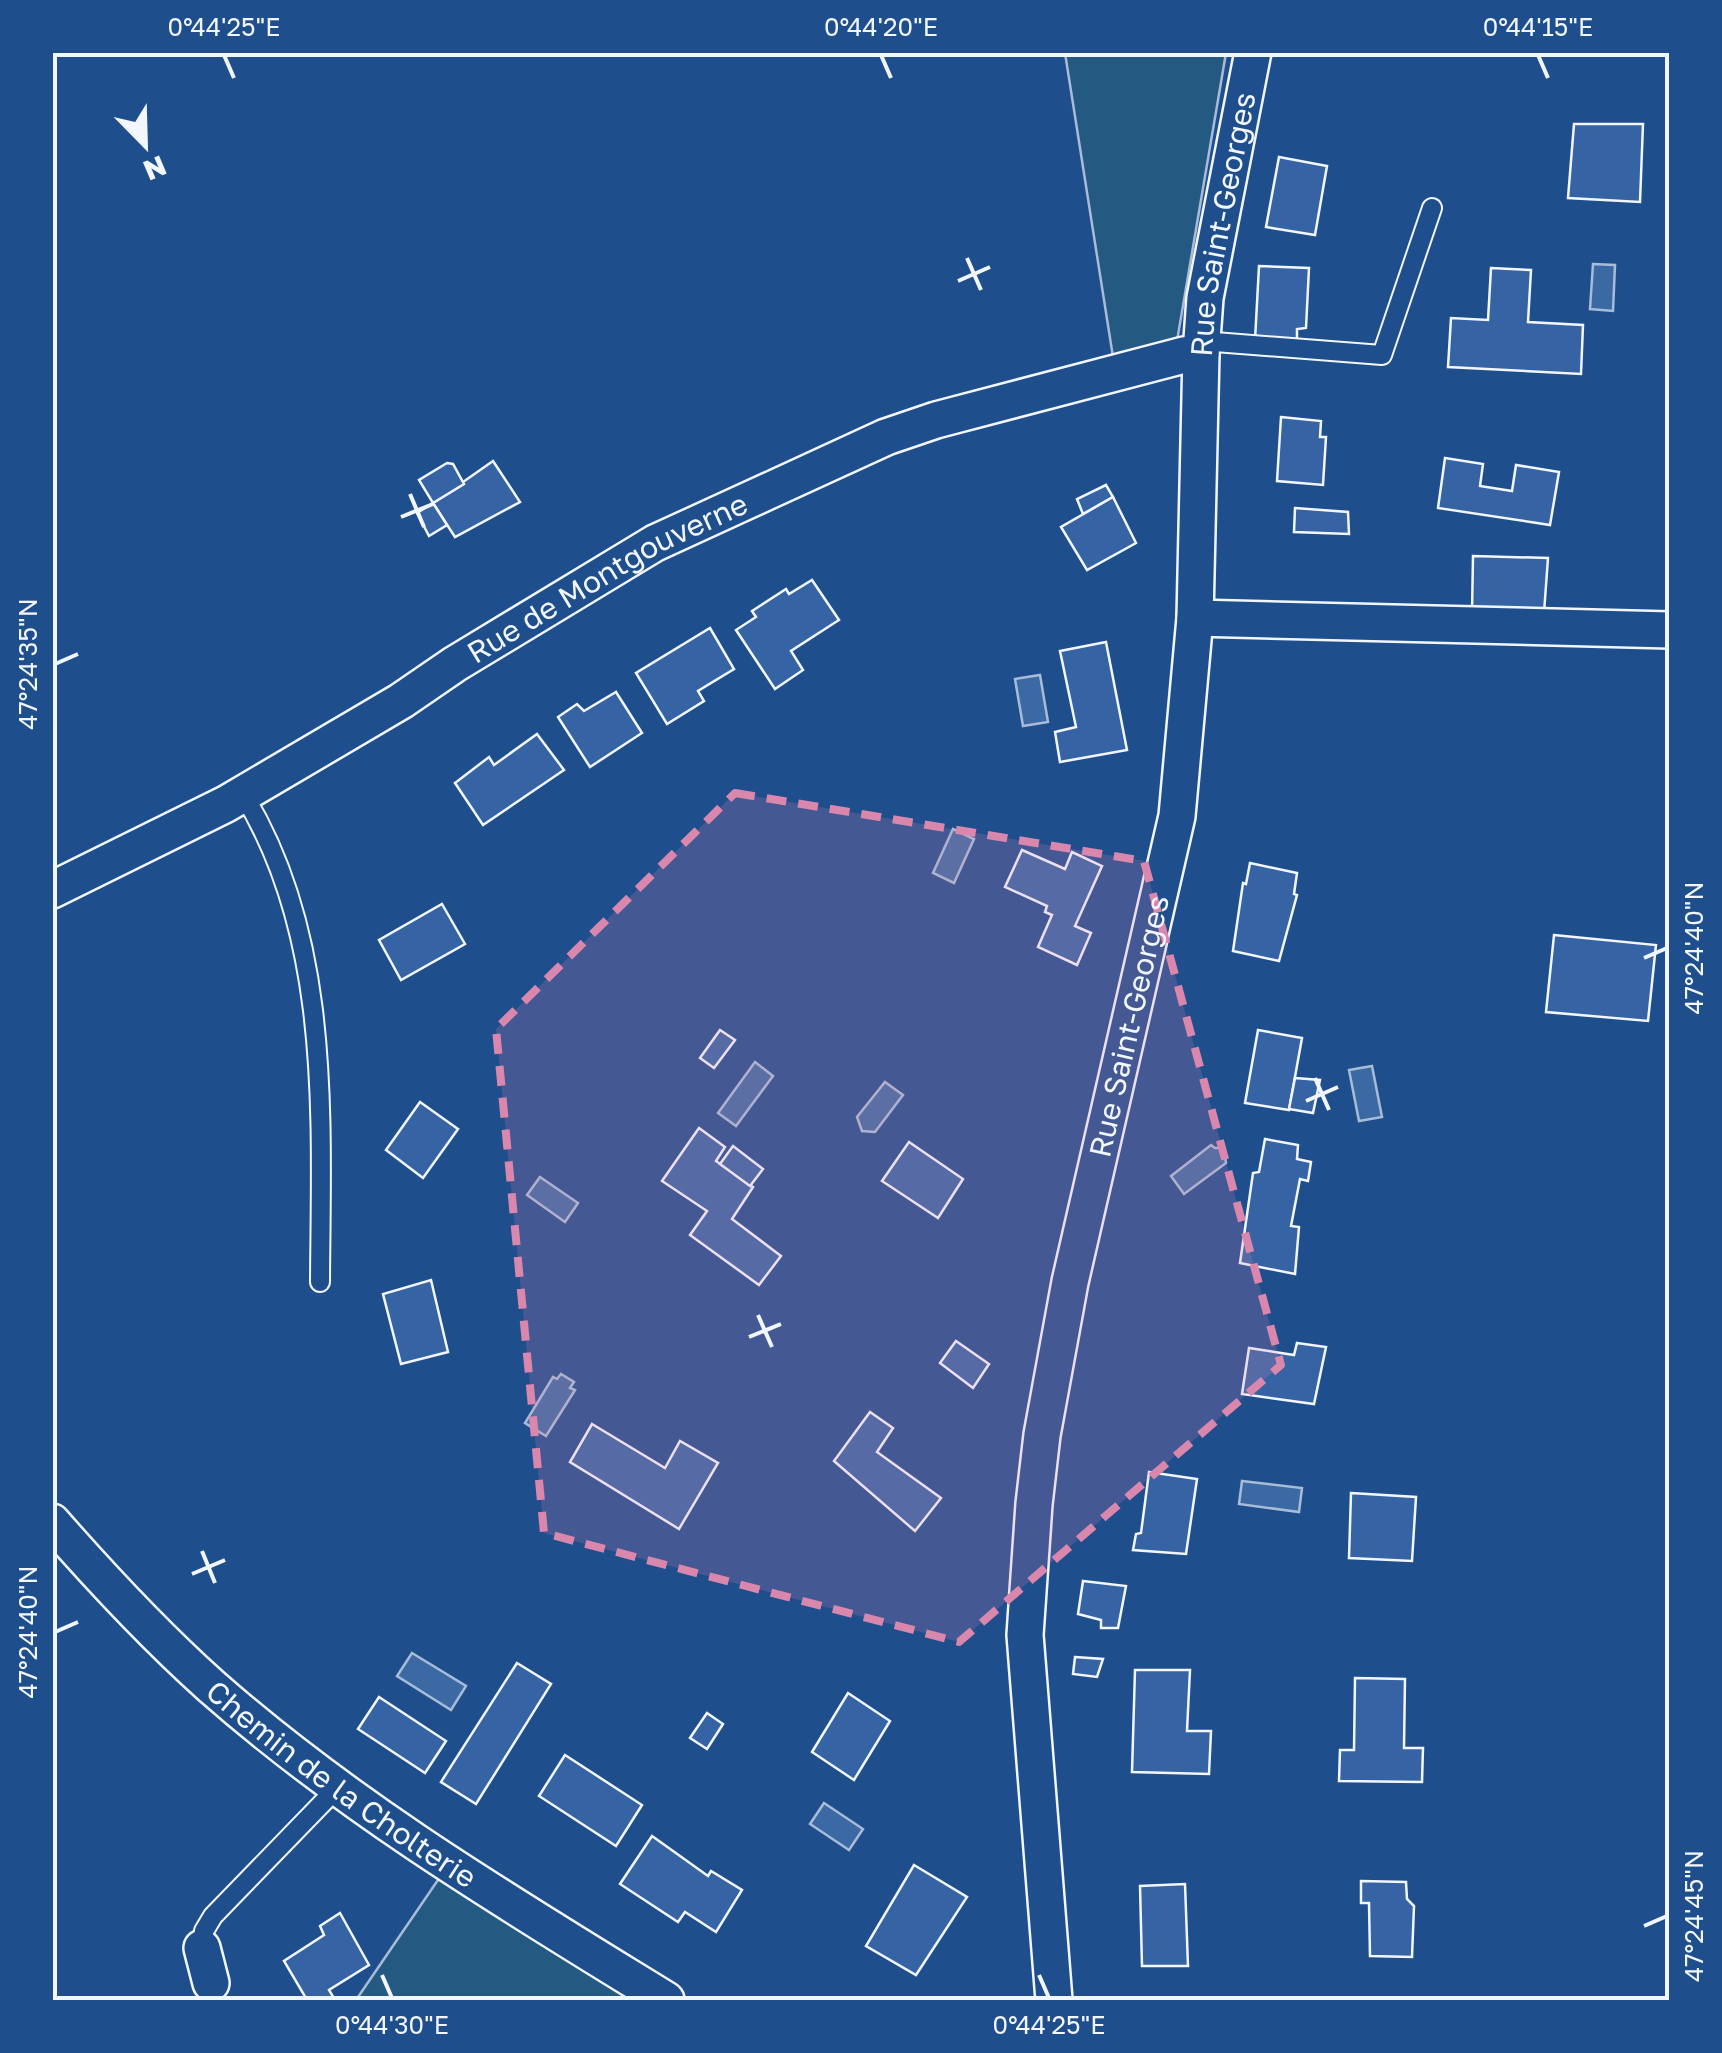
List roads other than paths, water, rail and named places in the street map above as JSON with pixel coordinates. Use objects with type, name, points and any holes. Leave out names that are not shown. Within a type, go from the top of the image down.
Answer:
[{"type":"street","name":"Rue Saint-Georges","points":[[1054,2000],[1024,1635],[1034,1504],[1070,1282],[1178,816],[1196,618],[1201,347],[1212,257],[1253,52]]},
{"type":"street","name":"Rue de Montgouverne","points":[[52,890],[243,794],[402,701],[455,664],[655,543],[886,437],[936,420],[1184,355],[1201,347]]},
{"type":"street","points":[[1196,618],[1670,630]]},
{"type":"street","name":"Chemin de la Cholterie","points":[[52,1522],[95,1571],[210,1685],[338,1786],[466,1876],[666,2000]]},
{"type":"street","points":[[202,1948],[210,1984]]},
{"type":"lane","points":[[1201,347],[1382,355],[1432,208]]},
{"type":"lane","points":[[243,794],[289,891],[314,1014],[321,1176],[320,1282]]},
{"type":"lane","points":[[202,1948],[204,1931],[212,1916],[338,1786]]}]
